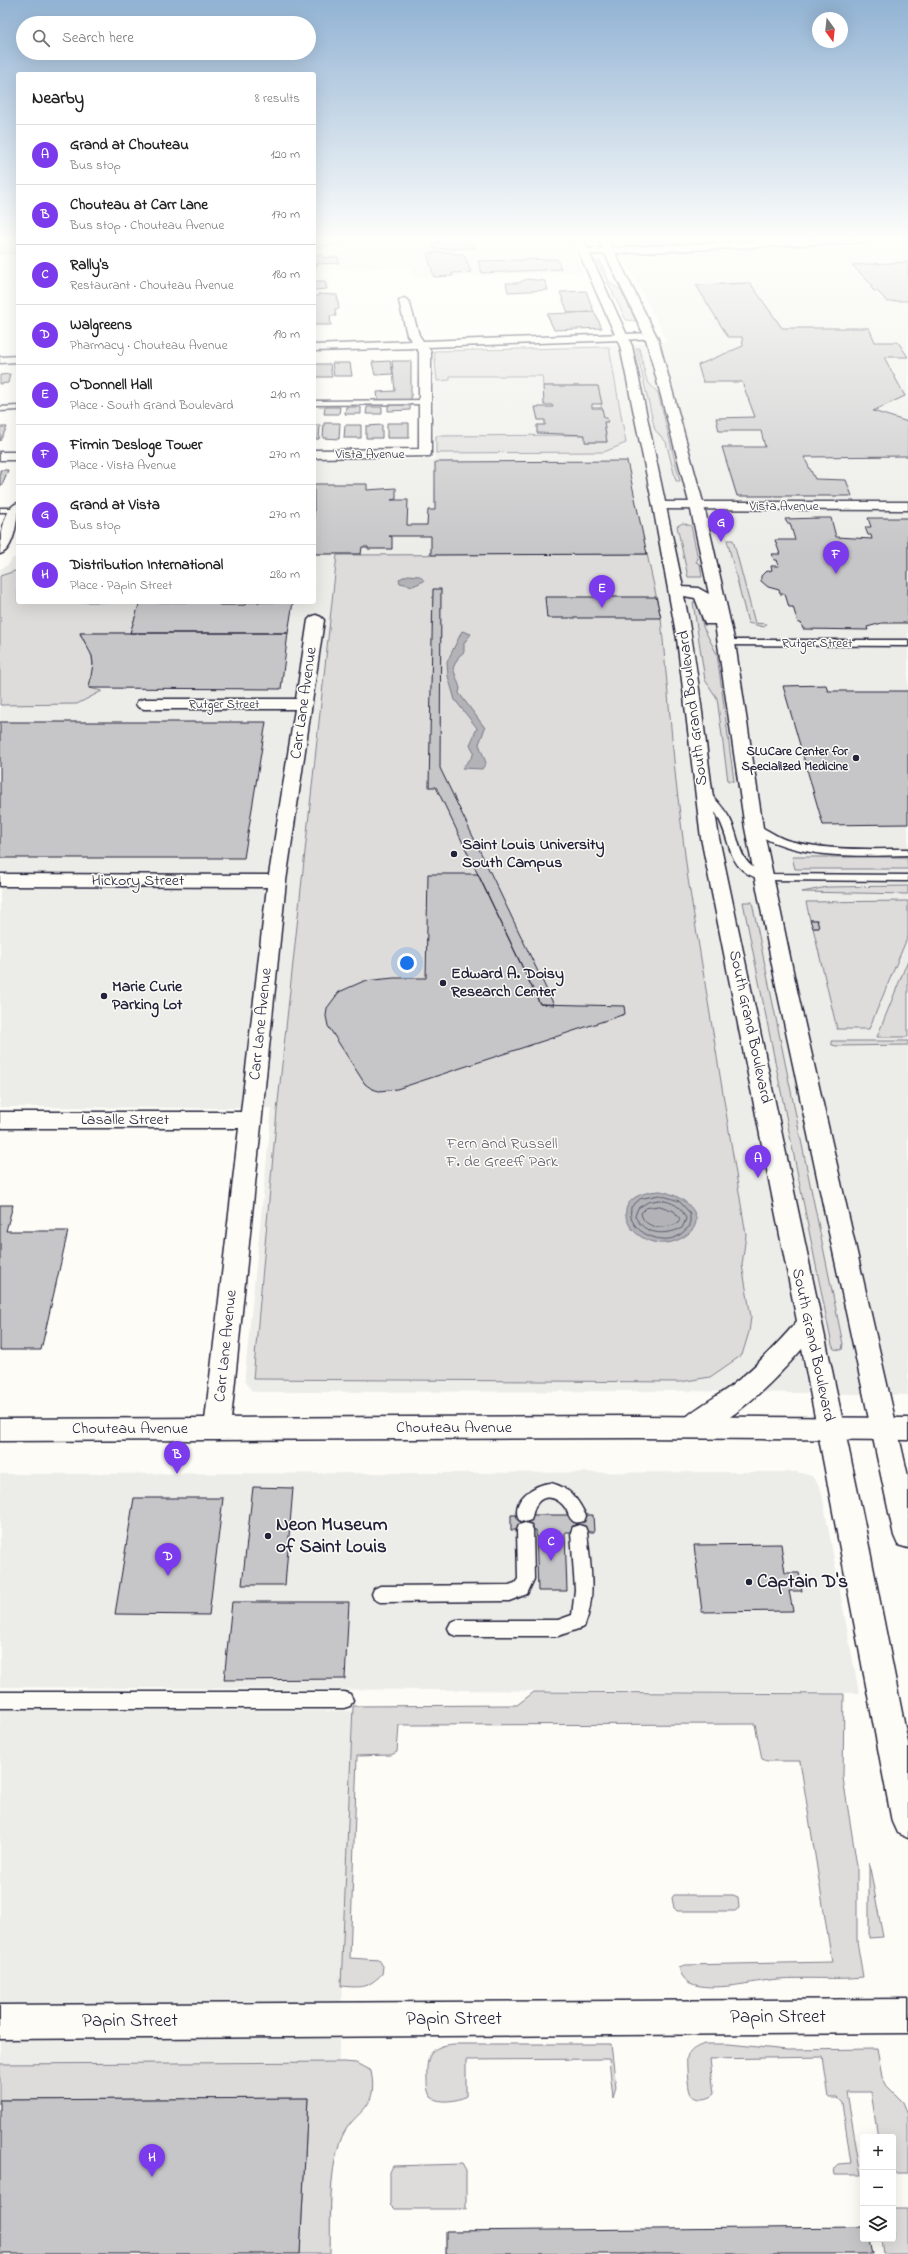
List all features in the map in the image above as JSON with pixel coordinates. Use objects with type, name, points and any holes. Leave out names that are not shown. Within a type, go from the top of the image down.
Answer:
[{"type":"main road","points":[[316,348],[414,344]]},
{"type":"main road","points":[[419,344],[425,352],[424,402]]},
{"type":"main road","name":"South Grand Boulevard","points":[[625,344],[677,592],[694,702],[703,792],[710,838],[762,1086],[808,1325],[831,1428],[908,1822]]},
{"type":"main road","points":[[653,344],[697,506],[727,643],[754,828],[786,990],[896,1429],[908,1536]]},
{"type":"main road","points":[[0,360],[16,359]]},
{"type":"main road","name":"Vista Avenue","points":[[316,454],[425,453],[424,402]]},
{"type":"main road","points":[[0,456],[16,456]]},
{"type":"main road","name":"Vista Avenue","points":[[660,506],[908,506]]},
{"type":"main road","points":[[0,550],[16,511]]},
{"type":"main road","points":[[677,592],[693,591],[702,595],[712,624],[727,643]]},
{"type":"main road","name":"Carr Lane Avenue","points":[[216,1429],[277,881],[316,620]]},
{"type":"main road","name":"Rutger Street","points":[[144,704],[304,704]]},
{"type":"main road","name":"Hickory Street","points":[[0,880],[277,881]]},
{"type":"main road","name":"Lasalle Street","points":[[0,1120],[251,1120]]},
{"type":"main road","points":[[691,1427],[724,1408],[751,1386],[780,1358],[808,1325]]},
{"type":"main road","name":"Chouteau Avenue","points":[[0,1430],[691,1427],[896,1429]]},
{"type":"main road","name":"Papin Street","points":[[0,2022],[908,2016]]},
{"type":"lane","points":[[316,403],[424,402]]},
{"type":"lane","points":[[0,409],[16,408]]},
{"type":"lane","points":[[0,510],[16,509]]},
{"type":"lane","name":"Rutger Street","points":[[727,643],[908,643]]},
{"type":"lane","points":[[703,792],[723,816],[736,856],[750,872],[764,877],[908,878]]},
{"type":"lane","points":[[754,828],[762,835],[784,844],[844,850],[908,852]]},
{"type":"lane","points":[[380,1594],[509,1593],[521,1588],[526,1580],[525,1523],[528,1501],[536,1492],[551,1489],[563,1494],[573,1505],[579,1524],[583,1601],[582,1613],[578,1621],[558,1628],[458,1628]]},
{"type":"lane","points":[[0,1700],[344,1700]]},
{"type":"shaded area","name":"Saint Louis University South Campus","points":[[610,344],[908,344],[908,1395],[679,1391],[252,1391],[245,1381],[245,1374],[272,1108],[0,1107],[0,569],[8,565],[13,558],[16,558],[16,604],[316,604],[316,459],[434,459],[434,351]]},
{"type":"shaded area","points":[[797,1472],[812,1476],[821,1489],[859,1693],[0,1687],[0,1474]]},
{"type":"shaded area","points":[[0,1710],[354,1711],[330,2254],[0,2254]]},
{"type":"green space","points":[[609,347],[626,443],[604,452],[436,453],[436,436],[585,435],[586,442],[607,442],[598,386],[543,386],[542,376],[450,376],[450,380],[437,381],[434,351]]},
{"type":"green space","points":[[636,348],[639,348],[647,381],[658,393],[680,481],[676,481],[666,442],[655,430]]},
{"type":"green space","points":[[683,523],[691,526],[698,559],[696,562],[700,564],[702,577],[688,577],[677,526]]},
{"type":"green space","points":[[727,540],[733,540],[755,623],[767,624],[764,627],[748,623]]},
{"type":"green space","name":"Fern and Russell F. de Greeff Park","points":[[647,554],[661,618],[676,782],[688,879],[746,1235],[742,1265],[751,1317],[749,1332],[742,1355],[710,1377],[680,1382],[253,1379],[277,1111],[337,555]]},
{"type":"green space","points":[[16,571],[16,604],[139,604],[130,633],[80,633],[87,645],[93,662],[89,688],[102,691],[77,704],[0,705],[0,576]]},
{"type":"green space","points":[[693,602],[698,602],[703,627],[717,654],[734,781],[728,781],[717,698],[705,680]]},
{"type":"green space","points":[[792,857],[907,857],[908,869],[795,869]]},
{"type":"green space","points":[[908,886],[908,894],[802,892],[827,887]]},
{"type":"green space","points":[[908,901],[908,936],[869,1029],[837,1029],[813,928],[819,928],[817,920],[810,920],[806,902]]},
{"type":"green space","points":[[743,902],[752,902],[843,1344],[842,1350],[834,1349],[832,1345]]},
{"type":"green space","points":[[908,960],[908,1037],[877,1037]]},
{"type":"green space","points":[[831,1041],[908,1041],[908,1045],[837,1046],[832,1045]]},
{"type":"green space","points":[[534,1692],[844,1694],[843,1778],[857,1866],[857,1941],[863,1977],[778,1979],[733,1986],[710,1987],[699,1986],[688,1982],[680,1972],[679,1967],[685,1965],[832,1962],[800,1761],[767,1761],[762,1759],[755,1724],[399,1725],[397,1752],[391,1755],[357,1756],[350,1958],[379,1960],[383,1966],[382,1974],[377,1979],[364,1986],[341,1986],[353,1706],[517,1705]]},
{"type":"green space","points":[[869,1863],[883,1937],[869,1938]]},
{"type":"green space","points":[[674,1895],[733,1895],[738,1897],[739,1908],[735,1911],[677,1911],[674,1908],[672,1898]]},
{"type":"green space","points":[[454,2044],[611,2044],[616,2088],[613,2098],[609,2059],[466,2060],[466,2096],[448,2101],[434,2099],[431,2097],[428,2088],[427,2065],[429,2059],[434,2050],[439,2047]]},
{"type":"green space","points":[[704,2044],[729,2044],[787,2050],[877,2049],[882,2077],[887,2086],[903,2102],[908,2114],[908,2173],[896,2173],[896,2134],[878,2134],[871,2092],[847,2092],[860,2175],[835,2175],[834,2168],[838,2164],[851,2163],[842,2103],[837,2098],[829,2098],[823,2057],[710,2059],[714,2094],[705,2099],[697,2099],[689,2090],[687,2057],[692,2050]]},
{"type":"green space","points":[[356,2063],[371,2071],[373,2085],[372,2096],[368,2104],[345,2131],[336,2155],[331,2197],[330,2254],[300,2254],[308,2098],[0,2100],[0,2064]]},
{"type":"green space","points":[[462,2164],[466,2171],[466,2209],[395,2209],[390,2204],[390,2172],[393,2166]]},
{"type":"green space","points":[[896,2208],[908,2208],[908,2254],[883,2254],[881,2242],[896,2242]]},
{"type":"water","points":[[408,575],[420,576],[424,581],[413,586],[400,583],[399,579]]},
{"type":"water","points":[[462,631],[471,634],[464,643],[464,652],[459,656],[453,668],[460,688],[459,693],[485,728],[479,744],[486,763],[482,769],[462,768],[472,757],[474,752],[470,745],[477,728],[455,700],[448,676],[447,662]]},
{"type":"water","points":[[660,1191],[669,1193],[686,1203],[696,1216],[696,1224],[691,1231],[682,1238],[666,1243],[651,1241],[638,1235],[629,1225],[626,1214],[629,1203],[640,1195]]},
{"type":"building","points":[[743,344],[899,344],[908,357],[884,357],[905,396],[873,411],[908,422],[908,456],[804,457],[815,479],[846,480],[852,496],[737,496],[722,447],[765,447],[761,431],[719,431],[716,418],[755,417],[742,382],[703,382],[698,365],[743,346]]},
{"type":"building","points":[[390,361],[393,374],[375,375],[372,362]]},
{"type":"building","points":[[392,361],[411,361],[411,400],[378,400],[377,392],[395,391]]},
{"type":"building","points":[[332,363],[350,363],[352,376],[334,376]]},
{"type":"building","points":[[316,364],[330,364],[332,377],[316,377]]},
{"type":"building","points":[[10,374],[8,383],[0,384],[0,375]]},
{"type":"building","points":[[543,386],[598,386],[602,404],[592,404],[592,408],[602,408],[604,418],[607,418],[608,422],[604,422],[607,442],[585,442],[585,435],[537,433],[537,425],[545,425],[545,420],[538,420],[535,407],[553,407],[552,405],[544,405]]},
{"type":"building","points":[[388,404],[410,404],[410,410],[388,411]]},
{"type":"building","points":[[325,407],[340,407],[339,414],[324,414]]},
{"type":"building","points":[[346,407],[361,407],[361,414],[345,414]]},
{"type":"building","points":[[367,407],[382,407],[382,414],[366,414]]},
{"type":"building","points":[[324,423],[340,423],[339,439],[323,438]]},
{"type":"building","points":[[387,423],[409,423],[409,438],[387,438]]},
{"type":"building","points":[[316,425],[320,425],[319,439],[316,439]]},
{"type":"building","points":[[345,425],[361,425],[361,438],[344,438]]},
{"type":"building","points":[[382,425],[382,438],[366,438],[366,426]]},
{"type":"building","points":[[0,427],[7,427],[0,441]]},
{"type":"building","points":[[627,461],[647,554],[431,555],[431,536],[389,536],[392,537],[392,549],[368,549],[368,547],[362,547],[361,554],[316,554],[316,484],[367,484],[367,490],[396,488],[396,499],[391,500],[408,500],[407,525],[427,525],[428,510],[435,510],[435,462]]},
{"type":"building","points":[[0,470],[8,470],[2,485],[0,485]]},
{"type":"building","points":[[831,518],[836,537],[872,539],[871,535],[868,535],[865,527],[871,527],[868,518],[908,518],[908,623],[882,623],[867,627],[868,630],[803,629],[801,623],[798,623],[793,607],[789,607],[785,594],[780,594],[779,590],[768,587],[761,581],[761,576],[765,572],[772,570],[771,566],[779,566],[777,560],[774,560],[772,554],[780,554],[775,540],[795,540],[790,523],[787,523],[785,519]]},
{"type":"building","points":[[433,589],[441,589],[440,768],[554,1005],[540,1004],[436,787],[429,787]]},
{"type":"building","points":[[545,597],[656,597],[661,618],[547,618]]},
{"type":"building","points":[[139,604],[293,604],[288,633],[130,633]]},
{"type":"building","points":[[80,633],[288,633],[281,689],[89,688],[93,664],[92,656]]},
{"type":"building","name":"SLUCare Center for Specialized Medicine","points":[[826,685],[828,691],[908,691],[908,824],[823,825],[783,686]]},
{"type":"building","points":[[0,722],[266,722],[244,858],[0,858]]},
{"type":"building","name":"Edward A. Doisy Research Center","points":[[428,874],[478,874],[540,1004],[624,1006],[625,1014],[397,1089],[379,1091],[372,1089],[365,1084],[328,1026],[326,1016],[327,1008],[339,992],[364,981],[394,978],[426,978]]},
{"type":"building","points":[[810,920],[817,920],[819,928],[813,928]]},
{"type":"building","points":[[0,1205],[13,1205],[6,1231],[68,1231],[41,1350],[0,1350]]},
{"type":"building","name":"Neon Museum of Saint Louis","points":[[253,1487],[293,1488],[285,1585],[242,1585]]},
{"type":"building","points":[[134,1498],[223,1498],[209,1615],[115,1614]]},
{"type":"building","points":[[511,1515],[593,1515],[594,1532],[565,1532],[567,1591],[538,1591],[536,1530],[511,1530]]},
{"type":"building","name":"Captain D's","points":[[781,1544],[785,1573],[799,1573],[802,1591],[789,1591],[793,1611],[702,1612],[694,1545]]},
{"type":"building","points":[[232,1602],[349,1602],[345,1679],[224,1680]]},
{"type":"building","points":[[308,2098],[300,2254],[0,2254],[0,2100]]},
{"type":"building","points":[[860,2227],[860,2242],[871,2242],[873,2254],[446,2254],[446,2231]]},
{"type":"place","name":"Grand at Vista","points":[[721,542]]},
{"type":"place","name":"Firmin Desloge Tower","points":[[836,574]]},
{"type":"place","name":"O'Donnell Hall","points":[[602,608]]},
{"type":"place","name":"SLUCare Center for Specialized Medicine","points":[[856,758]]},
{"type":"place","name":"Saint Louis University South Campus","points":[[454,854]]},
{"type":"place","name":"Edward A. Doisy Research Center","points":[[443,983]]},
{"type":"place","name":"Marie Curie Parking Lot","points":[[104,996]]},
{"type":"place","name":"Grand at Chouteau","points":[[758,1178]]},
{"type":"place","name":"Chouteau at Carr Lane","points":[[177,1474]]},
{"type":"place","name":"Neon Museum of Saint Louis","points":[[268,1536]]},
{"type":"place","name":"Rally's","points":[[551,1561]]},
{"type":"place","name":"Walgreens","points":[[168,1576]]},
{"type":"place","name":"Captain D's","points":[[749,1582]]},
{"type":"place","name":"Distribution International","points":[[152,2177]]}]
